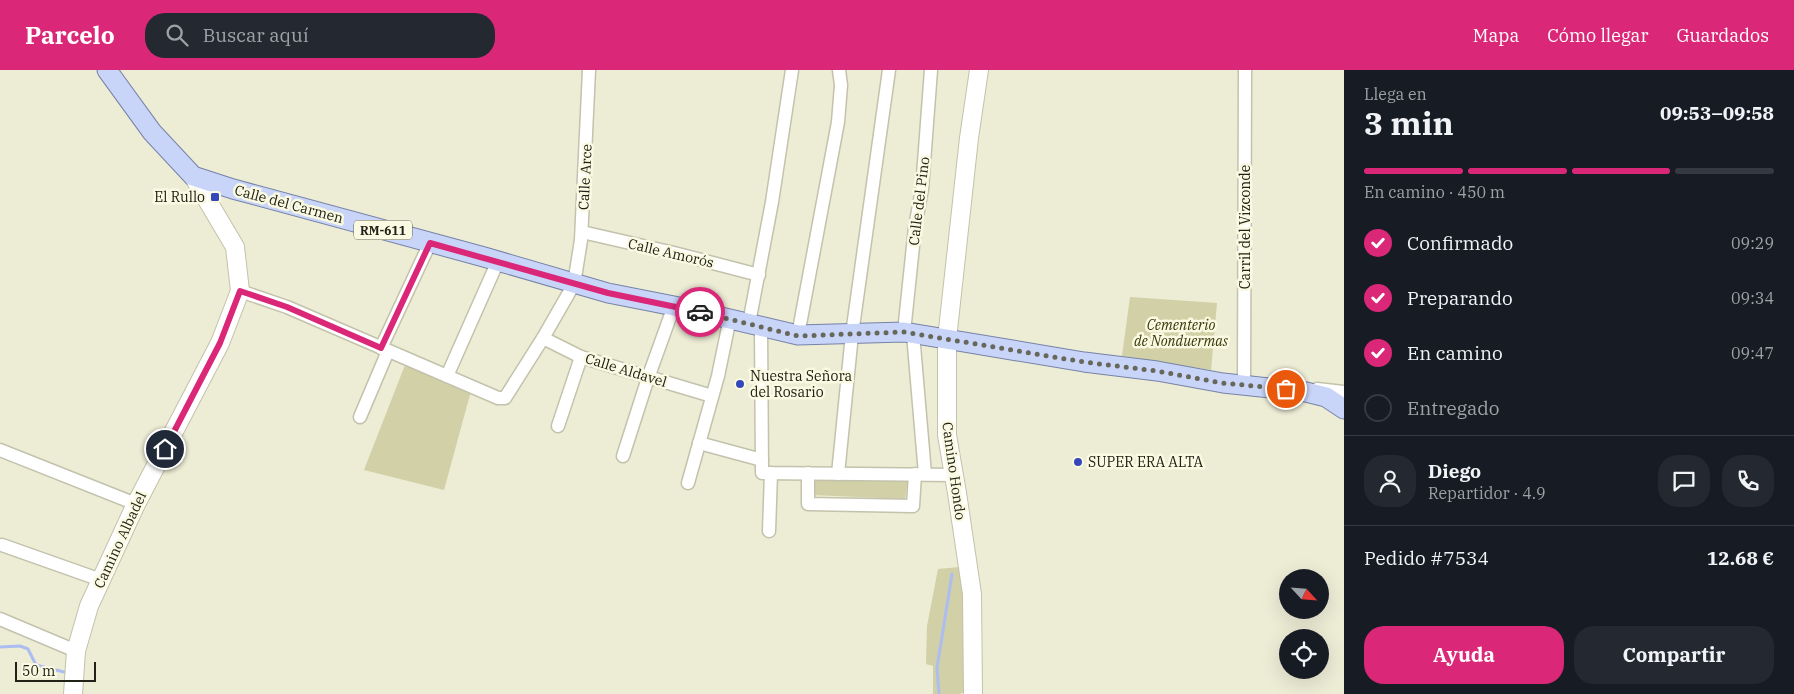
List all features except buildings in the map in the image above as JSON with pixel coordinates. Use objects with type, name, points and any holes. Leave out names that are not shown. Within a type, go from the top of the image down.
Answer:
[{"type":"main road","name":"Calle del Carmen","points":[[107,70],[152,132],[193,176],[233,189],[498,261],[574,284]]},
{"type":"main road","name":"Camino Hondo","points":[[973,694],[972,594],[947,435],[947,339],[969,138],[979,70]]},
{"type":"main road","name":"Camino Albadel","points":[[73,694],[76,651],[89,606],[136,504],[220,343],[240,291],[235,247],[193,176]]},
{"type":"main road","name":"RM-611","points":[[574,284],[608,293],[730,318],[798,336],[909,333],[1084,362],[1306,392],[1326,397],[1344,409]]},
{"type":"street","name":"Calle Arce","points":[[574,284],[582,232],[589,70]]},
{"type":"street","points":[[792,70],[759,274],[755,325],[762,473],[954,475]]},
{"type":"street","points":[[798,336],[838,122],[841,85],[840,70]]},
{"type":"street","points":[[838,474],[852,334],[889,70]]},
{"type":"street","name":"Calle del Pino","points":[[808,473],[808,504],[913,506],[920,474],[909,333],[915,227],[922,189],[931,70]]},
{"type":"street","name":"Carril del Vizconde","points":[[1244,385],[1245,70]]},
{"type":"street","name":"Calle Amorós","points":[[582,232],[674,252],[759,274]]},
{"type":"street","points":[[360,417],[385,349],[430,243]]},
{"type":"street","points":[[447,376],[498,261]]},
{"type":"street","points":[[240,291],[287,307],[498,398],[505,398],[574,284]]},
{"type":"street","points":[[623,456],[674,306]]},
{"type":"street","points":[[688,483],[718,376],[730,318]]},
{"type":"street","name":"Calle Aldavel","points":[[542,338],[581,356],[712,396]]},
{"type":"street","points":[[558,426],[581,356]]},
{"type":"street","points":[[1306,392],[1323,389],[1344,392]]},
{"type":"street","points":[[699,443],[762,460]]},
{"type":"street","points":[[0,450],[136,504]]},
{"type":"street","points":[[770,531],[771,473]]},
{"type":"street","points":[[2,545],[101,580]]},
{"type":"street","points":[[0,619],[76,651]]},
{"type":"green space","name":"Cementerio de Nonduermas","points":[[1130,297],[1217,303],[1211,370],[1122,356]]},
{"type":"green space","points":[[405,365],[471,391],[444,490],[364,470]]},
{"type":"green space","points":[[812,477],[908,481],[905,499],[811,495]]},
{"type":"green space","points":[[960,567],[967,617],[964,653],[969,663],[969,689],[960,694],[933,694],[933,666],[926,664],[927,626],[938,569]]},
{"type":"waterway","points":[[939,694],[937,668],[952,574]]},
{"type":"waterway","points":[[0,647],[20,646],[28,649],[36,665],[68,673]]},
{"type":"way so far","points":[[700,312],[798,336],[904,332],[1084,362],[1157,371],[1222,383],[1286,389]]},
{"type":"place","name":"El Rullo","points":[[215,197]]},
{"type":"place","name":"Nuestra Señora del Rosario","points":[[740,384]]},
{"type":"place","name":"SUPER ERA ALTA","points":[[1078,462]]},
{"type":"route","points":[[165,449],[220,343],[240,291],[287,307],[381,348],[430,243],[608,293],[700,312]]}]
